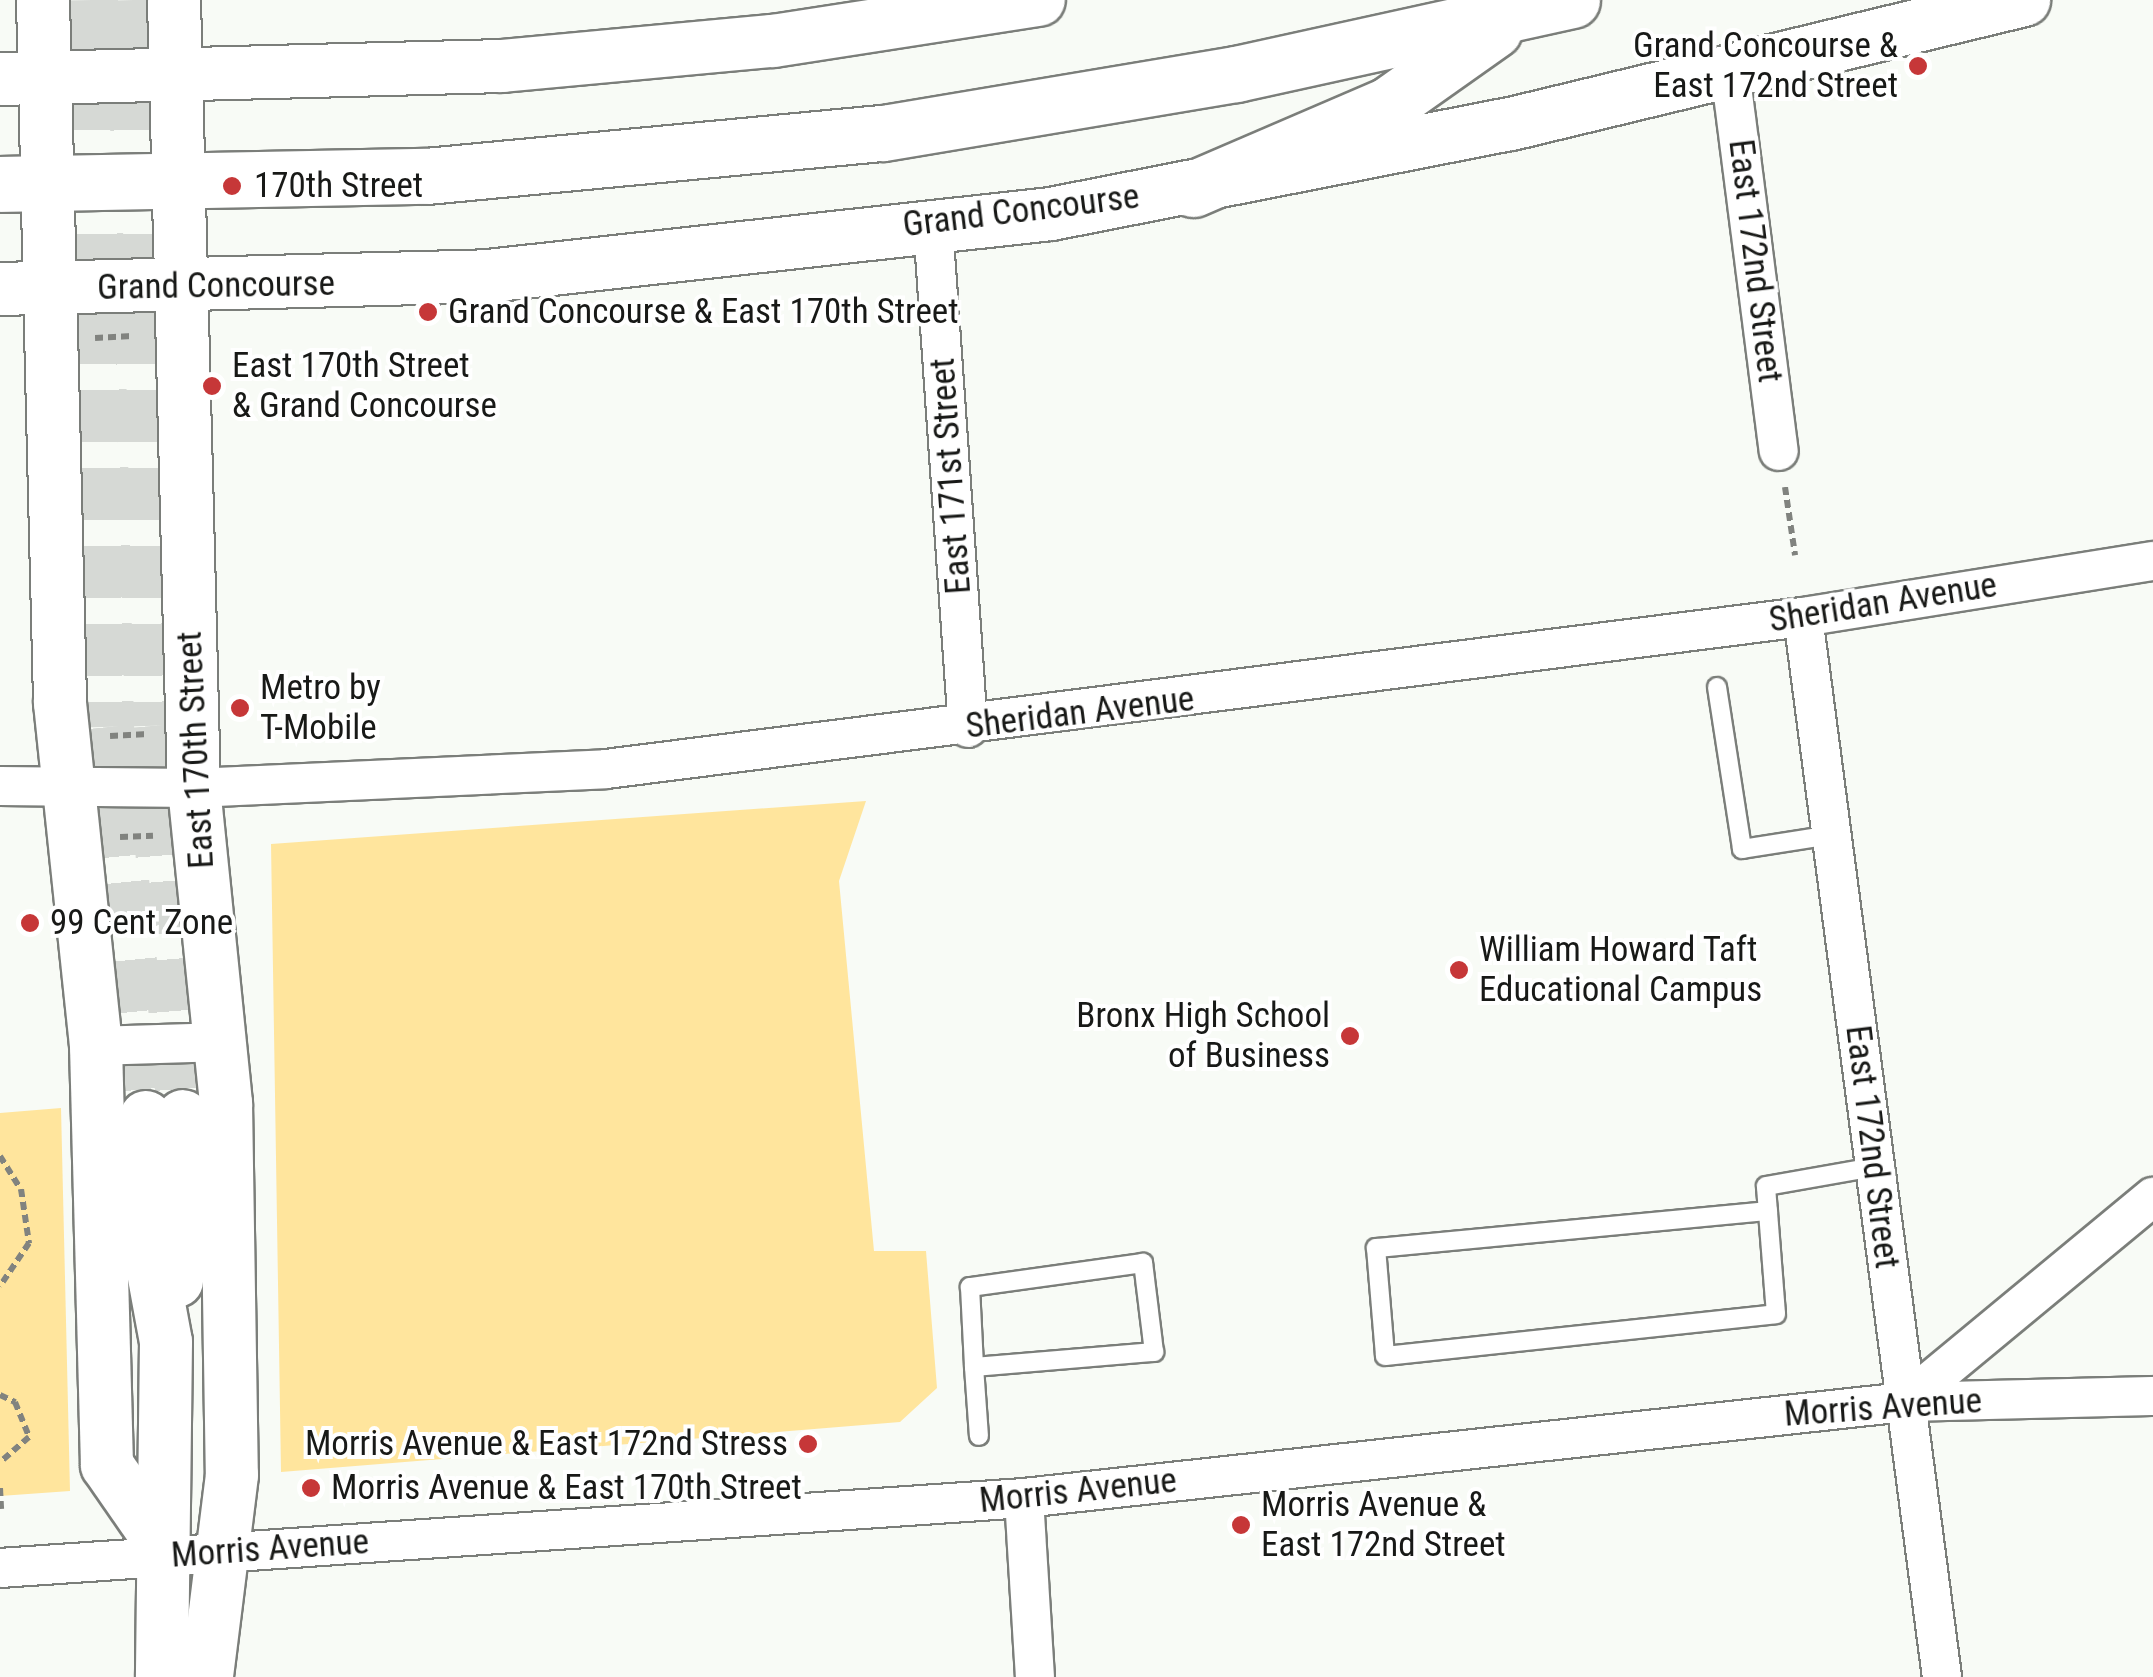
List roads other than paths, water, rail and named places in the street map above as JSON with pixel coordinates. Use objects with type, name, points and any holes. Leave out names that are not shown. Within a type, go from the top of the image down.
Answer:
[{"type":"main road","points":[[23,184],[178,184],[527,169],[883,133],[1180,85],[1572,0]]},
{"type":"main road","points":[[1193,189],[1388,104],[1518,13]]},
{"type":"street","points":[[43,0],[22,79],[25,289],[67,787],[96,1046],[106,1466],[170,1556]]},
{"type":"street","name":"East 170th Street","points":[[174,0],[194,788],[222,1042],[226,1553],[206,1677]]},
{"type":"street","points":[[22,79],[176,79],[502,66],[917,10],[1039,0]]},
{"type":"street","name":"Grand Concourse","points":[[25,289],[180,287],[562,270],[1193,189],[1730,70],[2024,0]]},
{"type":"street","name":"East 172nd Street","points":[[1730,70],[1779,451]]},
{"type":"street","name":"East 171st Street","points":[[933,225],[968,728]]},
{"type":"street","name":"Sheridan Avenue","points":[[0,786],[194,788],[606,769],[968,728],[1803,616],[2153,561]]},
{"type":"street","name":"East 172nd Street","points":[[1803,616],[1942,1677]]},
{"type":"street","points":[[96,1046],[222,1042]]},
{"type":"street","points":[[162,1677],[170,1556],[166,1342],[186,1196],[165,1116]]},
{"type":"street","points":[[1905,1402],[2153,1197]]},
{"type":"street","name":"Morris Avenue","points":[[0,1568],[1024,1498],[1905,1402],[2153,1396]]},
{"type":"street","points":[[1024,1498],[1036,1677]]},
{"type":"lane","points":[[1716,687],[1742,849],[1831,835]]},
{"type":"lane","points":[[1768,1211],[1376,1248],[1384,1356],[1776,1314],[1768,1211],[1766,1186],[1874,1167]]},
{"type":"lane","points":[[974,1367],[1154,1352],[1143,1262],[970,1288],[974,1367],[979,1436]]},
{"type":"tunnel","points":[[92,0],[108,727],[146,1117]]},
{"type":"tunnel","points":[[133,0],[151,726],[183,1116]]},
{"type":"place","name":"Grand Concourse & East 172nd Street","points":[[1918,66]]},
{"type":"place","name":"170th Street","points":[[232,186]]},
{"type":"place","name":"Grand Concourse & East 170th Street","points":[[428,312]]},
{"type":"place","name":"East 170th Street & Grand Concourse","points":[[212,386]]},
{"type":"place","name":"Metro by T-Mobile","points":[[240,708]]},
{"type":"place","name":"99 Cent Zone","points":[[30,923]]},
{"type":"place","name":"William Howard Taft Educational Campus","points":[[1459,970]]},
{"type":"place","name":"Bronx High School of Business","points":[[1350,1036]]},
{"type":"place","name":"Morris Avenue & East 172nd Stress","points":[[808,1444]]},
{"type":"place","name":"Morris Avenue & East 170th Street","points":[[311,1488]]},
{"type":"place","name":"Morris Avenue & East 172nd Street","points":[[1241,1525]]}]
